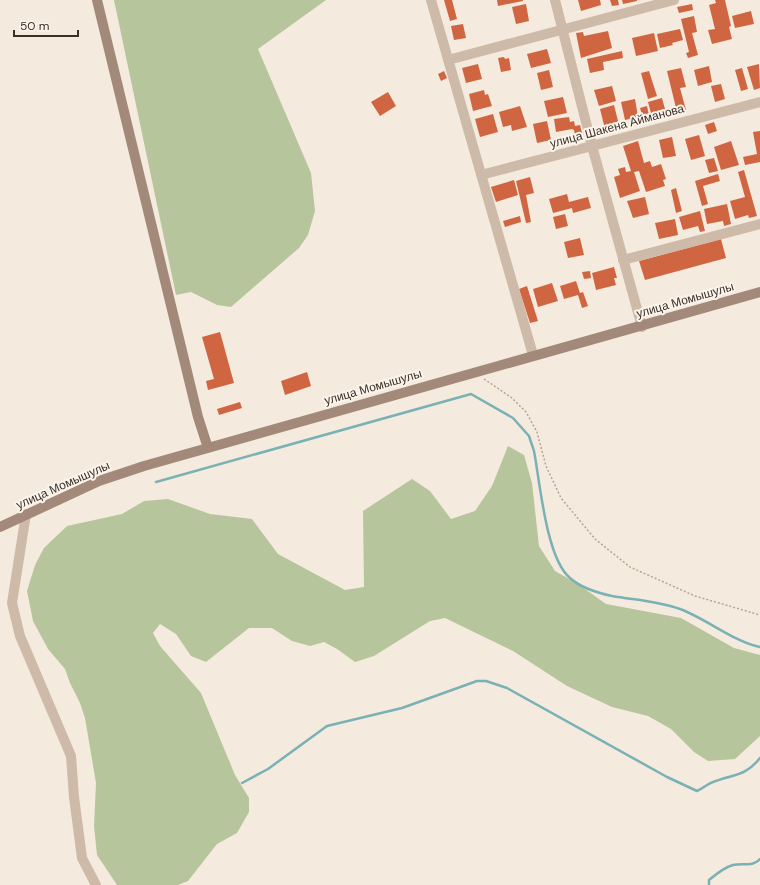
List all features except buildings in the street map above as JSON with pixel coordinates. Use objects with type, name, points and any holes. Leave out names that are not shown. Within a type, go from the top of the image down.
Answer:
[{"type":"street","points":[[97,0],[198,417],[208,448]]},
{"type":"street","points":[[431,0],[533,355]]},
{"type":"street","points":[[555,0],[592,146],[642,327]]},
{"type":"street","points":[[448,60],[674,0]]},
{"type":"street","name":"улица Шакена Айманова","points":[[481,175],[760,102]]},
{"type":"street","points":[[623,260],[760,224]]},
{"type":"street","name":"улица Момышулы","points":[[0,527],[99,481],[208,448],[533,355],[642,327],[760,292]]},
{"type":"street","points":[[26,514],[12,603],[20,636],[71,756],[74,797],[82,858],[96,885]]},
{"type":"path","points":[[476,372],[497,390],[512,398],[526,412],[537,432],[546,466],[561,498],[595,539],[616,557],[637,570],[695,596],[760,615]]},
{"type":"green space","points":[[114,0],[326,0],[258,49],[311,173],[315,211],[308,235],[299,248],[231,307],[217,305],[191,292],[176,295]]},
{"type":"green space","points":[[508,446],[524,455],[532,483],[539,546],[555,571],[578,584],[606,604],[681,618],[734,648],[760,655],[760,736],[735,759],[708,761],[694,752],[671,729],[648,716],[612,707],[567,686],[513,651],[445,618],[430,621],[374,656],[355,662],[324,642],[310,646],[292,641],[272,628],[249,628],[206,662],[191,656],[176,634],[160,624],[153,633],[160,646],[201,693],[235,775],[249,798],[249,812],[237,833],[217,844],[188,881],[178,885],[117,885],[97,855],[94,826],[96,783],[85,718],[65,669],[48,649],[33,621],[27,591],[35,565],[44,548],[67,526],[122,514],[144,501],[168,499],[210,514],[252,519],[278,554],[345,590],[364,587],[363,511],[412,479],[430,491],[451,519],[475,511],[492,486]]},
{"type":"waterway","points":[[156,482],[471,394],[513,418],[529,436],[534,451],[545,519],[555,554],[562,568],[574,582],[590,590],[612,596],[672,606],[700,618],[741,641],[760,647]]},
{"type":"waterway","points":[[242,783],[268,769],[327,726],[402,708],[477,681],[486,681],[507,688],[667,777],[697,791],[720,779],[744,772],[760,758]]},
{"type":"waterway","points":[[709,885],[709,880],[727,867],[733,865],[751,864],[760,859]]}]
